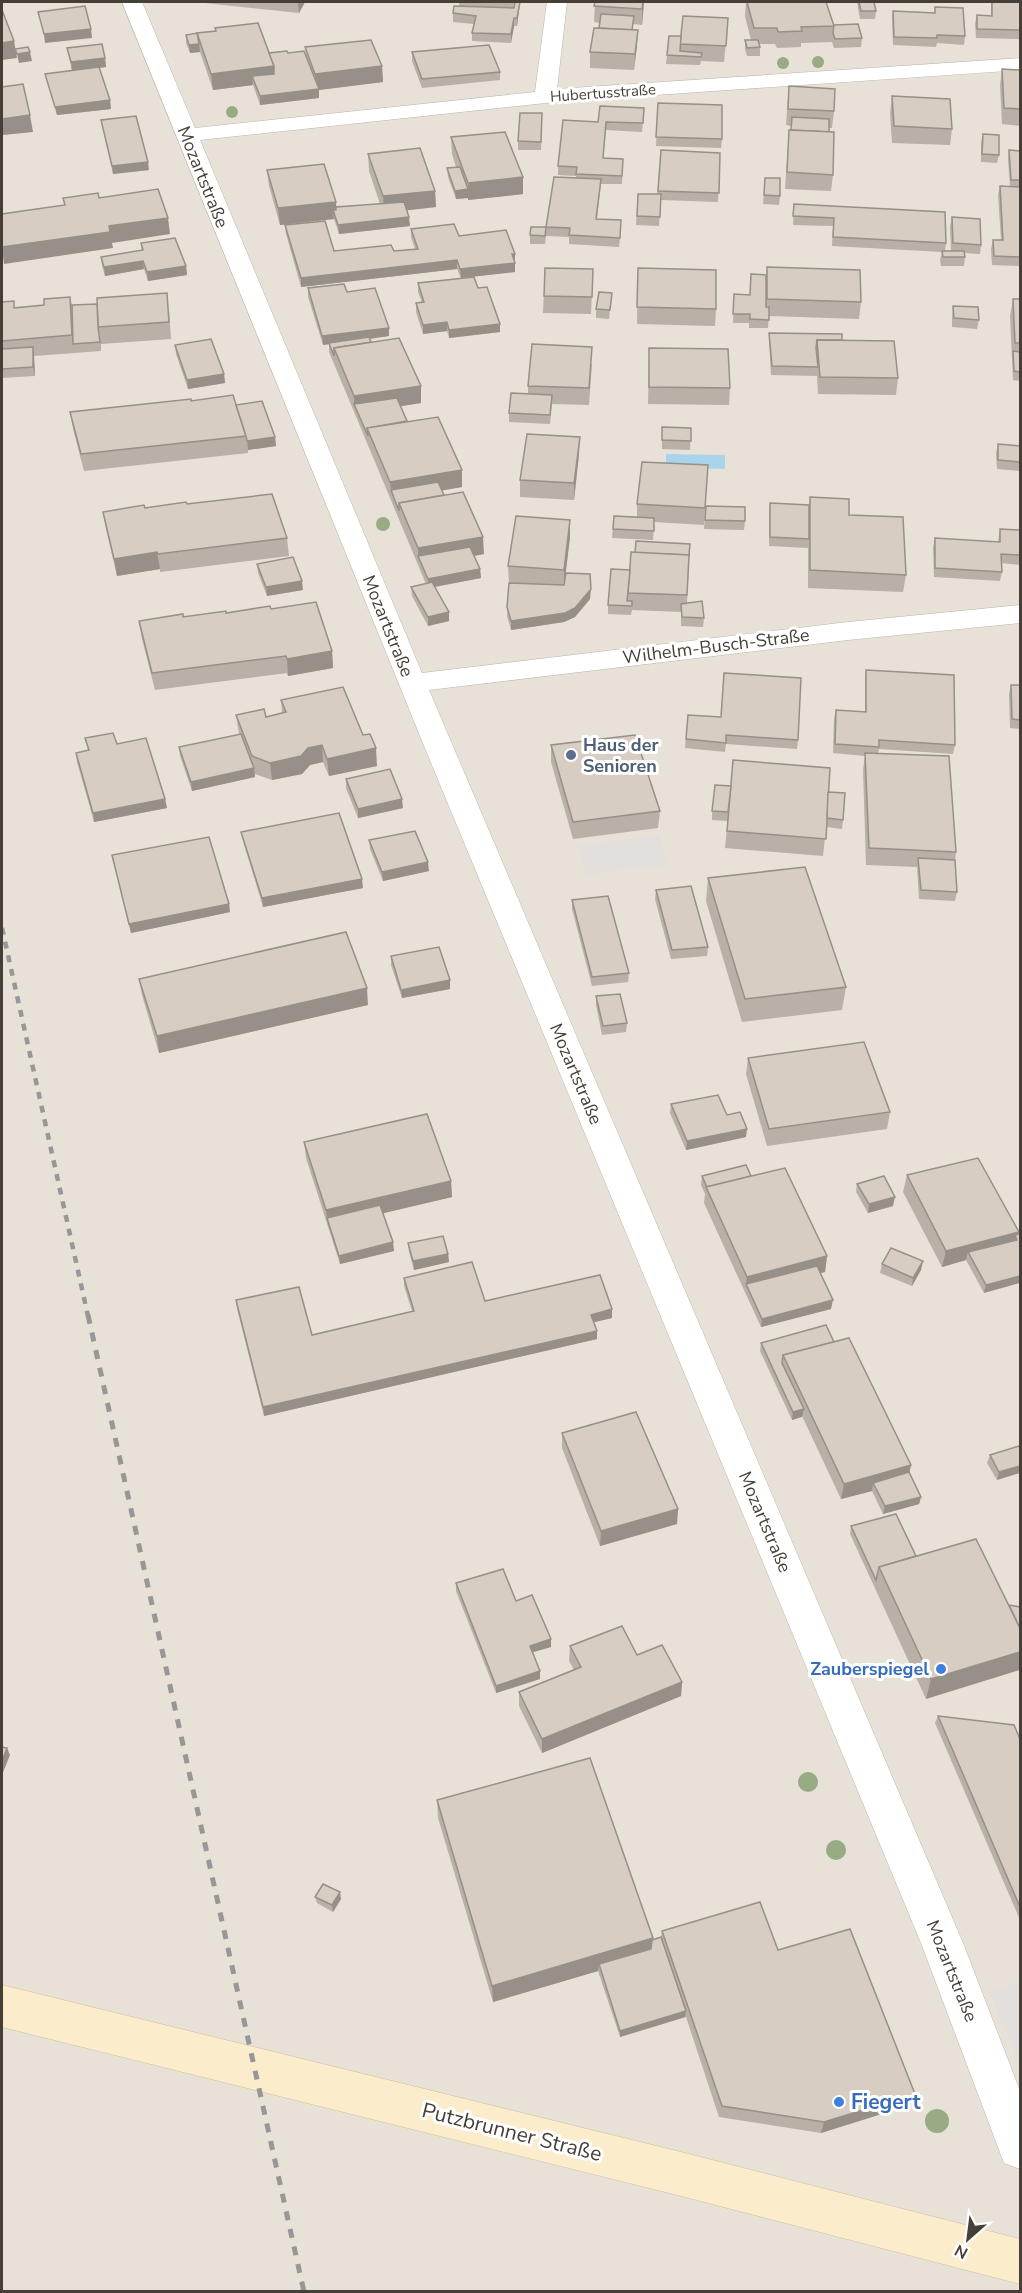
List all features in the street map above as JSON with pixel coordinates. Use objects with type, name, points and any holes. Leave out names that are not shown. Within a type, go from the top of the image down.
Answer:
[{"type":"main road","name":"Putzbrunner Straße","points":[[2,2006],[674,2172],[1020,2262]]},
{"type":"street","name":"Mozartstraße","points":[[132,2],[412,683],[938,1933],[1020,2147]]},
{"type":"street","points":[[545,97],[557,2]]},
{"type":"street","name":"Hubertusstraße","points":[[186,135],[545,97],[1020,64]]},
{"type":"street","name":"Wilhelm-Busch-Straße","points":[[412,683],[837,632],[1020,614]]},
{"type":"shaded area","points":[[2,2],[1020,2],[1020,2291],[2,2291]]},
{"type":"shaded area","points":[[659,835],[668,864],[586,875],[577,845]]},
{"type":"shaded area","points":[[1020,1982],[1020,2065],[989,1991]]},
{"type":"water","points":[[666,454],[725,455],[725,469],[666,467]]},
{"type":"building","points":[[515,2],[520,2],[511,34],[472,33],[476,16],[453,13],[454,6],[514,8]]},
{"type":"building","points":[[595,2],[643,2],[642,9],[594,6]]},
{"type":"building","points":[[747,2],[826,2],[834,26],[801,27],[802,31],[778,32],[777,28],[754,28]]},
{"type":"building","points":[[859,2],[874,2],[876,11],[861,11]]},
{"type":"building","points":[[992,2],[1020,2],[1020,30],[977,29],[977,15],[992,16]]},
{"type":"building","points":[[85,6],[91,29],[44,34],[38,12]]},
{"type":"building","points":[[935,7],[963,8],[965,36],[894,37],[893,11],[935,13]]},
{"type":"building","points":[[2,10],[14,41],[2,43]]},
{"type":"building","points":[[601,14],[634,16],[632,30],[599,28]]},
{"type":"building","points":[[683,16],[728,18],[726,46],[680,44]]},
{"type":"building","points":[[258,23],[274,66],[211,74],[197,33],[216,31],[215,28]]},
{"type":"building","points":[[858,24],[862,38],[835,39],[834,25]]},
{"type":"building","points":[[594,28],[638,30],[635,54],[590,52]]},
{"type":"building","points":[[197,33],[199,44],[189,45],[186,35]]},
{"type":"building","points":[[669,36],[681,36],[680,51],[702,53],[701,57],[667,55]]},
{"type":"building","points":[[371,40],[382,66],[315,74],[305,47]]},
{"type":"building","points":[[745,40],[758,40],[760,47],[747,48]]},
{"type":"building","points":[[102,44],[105,58],[71,62],[67,48]]},
{"type":"building","points":[[489,45],[500,72],[422,79],[412,52]]},
{"type":"building","points":[[28,47],[30,52],[17,54],[15,49]]},
{"type":"building","points":[[287,51],[288,53],[304,51],[319,89],[260,96],[252,76],[274,74],[274,66],[269,53]]},
{"type":"building","points":[[99,67],[110,100],[55,107],[45,74]]},
{"type":"building","points":[[1002,69],[1020,70],[1020,109],[1004,108]]},
{"type":"building","points":[[23,84],[30,115],[2,119],[2,87]]},
{"type":"building","points":[[789,86],[835,89],[834,111],[788,109]]},
{"type":"building","points":[[892,96],[950,99],[952,129],[894,126]]},
{"type":"building","points":[[658,103],[722,105],[722,139],[656,137]]},
{"type":"building","points":[[600,106],[644,108],[643,123],[606,122],[603,158],[623,159],[622,176],[576,174],[577,167],[558,166],[563,120],[598,122]]},
{"type":"building","points":[[520,113],[542,113],[541,142],[518,141]]},
{"type":"building","points":[[136,116],[148,162],[112,166],[101,120]]},
{"type":"building","points":[[792,117],[829,119],[829,132],[791,130]]},
{"type":"building","points":[[789,130],[834,132],[833,175],[787,172]]},
{"type":"building","points":[[505,132],[523,177],[468,183],[451,137]]},
{"type":"building","points":[[983,134],[999,135],[999,155],[982,154]]},
{"type":"building","points":[[420,148],[435,191],[383,196],[368,154]]},
{"type":"building","points":[[661,150],[720,153],[719,193],[658,191]]},
{"type":"building","points":[[1009,150],[1020,151],[1020,180],[1011,180]]},
{"type":"building","points":[[324,164],[336,202],[278,208],[267,170]]},
{"type":"building","points":[[460,167],[468,189],[455,191],[447,168]]},
{"type":"building","points":[[554,177],[601,179],[596,219],[621,220],[620,238],[569,235],[570,228],[546,227]]},
{"type":"building","points":[[765,178],[780,178],[780,196],[764,195]]},
{"type":"building","points":[[1000,186],[1020,187],[1020,257],[994,256],[993,240],[1003,240]]},
{"type":"building","points":[[158,189],[168,218],[109,226],[110,232],[2,247],[2,214],[65,205],[63,198],[98,193],[99,198]]},
{"type":"building","points":[[638,194],[661,194],[660,217],[637,216]]},
{"type":"building","points":[[404,202],[409,217],[338,225],[333,210],[336,210],[336,207]]},
{"type":"building","points":[[794,204],[945,212],[946,243],[833,237],[834,218],[793,216]]},
{"type":"building","points":[[952,217],[980,219],[981,245],[953,243]]},
{"type":"building","points":[[325,221],[334,251],[391,245],[394,251],[418,249],[411,229],[454,224],[459,236],[506,230],[515,254],[512,254],[515,263],[460,269],[457,260],[301,278],[285,225]]},
{"type":"building","points":[[531,227],[546,227],[545,236],[530,235]]},
{"type":"building","points":[[175,238],[186,266],[147,272],[143,261],[104,267],[101,257],[143,250],[141,243]]},
{"type":"building","points":[[942,251],[964,251],[965,257],[943,257]]},
{"type":"building","points":[[767,267],[860,270],[861,302],[767,299]]},
{"type":"building","points":[[545,268],[593,269],[592,297],[544,296]]},
{"type":"building","points":[[638,268],[716,270],[716,309],[637,307]]},
{"type":"building","points":[[751,274],[766,275],[766,307],[769,307],[769,320],[750,319],[750,314],[733,314],[734,294],[750,295]]},
{"type":"building","points":[[474,277],[478,288],[487,287],[500,324],[449,330],[447,322],[423,325],[416,303],[424,302],[418,283]]},
{"type":"building","points":[[344,284],[347,292],[375,288],[389,328],[322,336],[308,288]]},
{"type":"building","points":[[599,292],[612,293],[610,310],[596,309]]},
{"type":"building","points":[[167,293],[169,322],[98,327],[97,298]]},
{"type":"building","points":[[70,297],[72,335],[2,341],[2,302],[14,301],[14,308],[44,305],[44,299]]},
{"type":"building","points":[[1013,299],[1020,299],[1020,343],[1015,343]]},
{"type":"building","points":[[97,304],[100,342],[73,344],[72,305]]},
{"type":"building","points":[[953,306],[978,307],[979,320],[954,318]]},
{"type":"building","points":[[769,333],[842,334],[842,340],[817,340],[818,367],[772,366]]},
{"type":"building","points":[[369,337],[371,342],[334,348],[334,356],[329,343]]},
{"type":"building","points":[[399,338],[421,386],[354,396],[334,348]]},
{"type":"building","points":[[211,339],[224,374],[187,380],[175,345]]},
{"type":"building","points":[[817,340],[894,341],[898,378],[820,377]]},
{"type":"building","points":[[532,344],[592,347],[589,388],[528,386]]},
{"type":"building","points":[[33,347],[33,367],[2,369],[2,349]]},
{"type":"building","points":[[649,348],[728,349],[730,388],[649,387]]},
{"type":"building","points":[[1013,351],[1020,352],[1020,372],[1014,371]]},
{"type":"building","points":[[511,393],[552,395],[550,415],[509,413]]},
{"type":"building","points":[[233,395],[246,436],[81,454],[70,412],[191,399],[191,401]]},
{"type":"building","points":[[397,398],[407,421],[367,428],[368,436],[354,404]]},
{"type":"building","points":[[262,401],[275,437],[247,441],[236,405]]},
{"type":"building","points":[[438,417],[462,470],[390,482],[367,428]]},
{"type":"building","points":[[662,427],[691,428],[691,441],[662,440]]},
{"type":"building","points":[[527,434],[580,437],[574,483],[520,480]]},
{"type":"building","points":[[998,444],[1020,446],[1020,462],[998,460]]},
{"type":"building","points":[[642,462],[708,465],[705,508],[637,504]]},
{"type":"building","points":[[438,482],[444,495],[399,503],[399,511],[391,490]]},
{"type":"building","points":[[463,492],[483,537],[418,548],[399,503]]},
{"type":"building","points":[[272,494],[287,538],[114,559],[103,512],[144,505],[145,508]]},
{"type":"building","points":[[810,497],[849,499],[849,515],[903,517],[906,575],[810,570]]},
{"type":"building","points":[[770,503],[809,505],[809,539],[770,537]]},
{"type":"building","points":[[706,506],[745,507],[745,521],[705,520]]},
{"type":"building","points":[[516,516],[570,520],[564,570],[508,566]]},
{"type":"building","points":[[614,516],[654,518],[654,531],[613,529]]},
{"type":"building","points":[[1000,529],[1020,530],[1020,555],[1001,554],[1002,572],[935,568],[935,538],[1000,542]]},
{"type":"building","points":[[636,541],[690,544],[689,555],[635,553]]},
{"type":"building","points":[[470,547],[480,569],[428,579],[418,556]]},
{"type":"building","points":[[631,552],[689,555],[687,595],[628,593]]},
{"type":"building","points":[[293,557],[302,581],[266,587],[257,564]]},
{"type":"building","points":[[611,569],[630,570],[627,601],[632,601],[632,606],[608,605]]},
{"type":"building","points":[[566,573],[590,574],[591,589],[575,608],[565,613],[511,621],[507,607],[509,583],[564,585]]},
{"type":"building","points":[[432,582],[449,612],[428,617],[411,587]]},
{"type":"building","points":[[702,601],[704,618],[682,617],[681,604]]},
{"type":"building","points":[[316,602],[332,651],[287,659],[286,656],[152,673],[139,621],[183,614],[183,617],[270,606],[271,609]]},
{"type":"building","points":[[866,670],[954,675],[955,745],[879,740],[879,747],[835,744],[836,710],[866,712]]},
{"type":"building","points":[[724,673],[801,678],[798,740],[726,735],[726,743],[686,739],[688,715],[721,717]]},
{"type":"building","points":[[1011,685],[1020,685],[1020,720],[1012,719]]},
{"type":"building","points":[[343,687],[363,735],[370,734],[376,748],[327,759],[322,745],[308,748],[301,756],[270,763],[252,756],[236,715],[264,709],[266,717],[286,712],[281,700]]},
{"type":"building","points":[[113,733],[117,744],[146,738],[165,799],[93,813],[76,753],[89,750],[85,738]]},
{"type":"building","points":[[241,734],[254,768],[191,782],[179,747]]},
{"type":"building","points":[[635,735],[660,811],[573,822],[551,745]]},
{"type":"building","points":[[865,753],[949,756],[956,852],[869,848]]},
{"type":"building","points":[[733,760],[830,768],[826,839],[727,831]]},
{"type":"building","points":[[390,769],[402,799],[358,809],[346,779]]},
{"type":"building","points":[[715,785],[731,786],[728,812],[712,811]]},
{"type":"building","points":[[828,792],[845,793],[843,820],[827,818]]},
{"type":"building","points":[[339,813],[362,879],[262,898],[241,832]]},
{"type":"building","points":[[415,831],[428,862],[382,872],[369,840]]},
{"type":"building","points":[[209,837],[229,904],[129,924],[112,855]]},
{"type":"building","points":[[918,858],[955,860],[957,892],[921,890]]},
{"type":"building","points":[[805,867],[846,987],[745,999],[708,878]]},
{"type":"building","points":[[691,886],[708,947],[672,950],[656,890]]},
{"type":"building","points":[[608,896],[629,973],[592,977],[572,900]]},
{"type":"building","points":[[346,932],[367,988],[157,1036],[139,979]]},
{"type":"building","points":[[439,947],[450,980],[401,990],[391,956]]},
{"type":"building","points":[[620,994],[627,1023],[603,1026],[596,996]]},
{"type":"building","points":[[864,1042],[890,1112],[769,1129],[748,1058]]},
{"type":"building","points":[[718,1095],[727,1115],[740,1112],[747,1129],[687,1141],[671,1104]]},
{"type":"building","points":[[427,1114],[451,1181],[326,1210],[304,1142]]},
{"type":"building","points":[[978,1158],[1019,1232],[946,1251],[907,1175]]},
{"type":"building","points":[[746,1165],[751,1176],[707,1187],[702,1176]]},
{"type":"building","points":[[785,1168],[827,1256],[747,1277],[706,1187]]},
{"type":"building","points":[[884,1176],[895,1197],[869,1204],[857,1184]]},
{"type":"building","points":[[380,1205],[393,1242],[339,1256],[327,1218]]},
{"type":"building","points":[[1020,1234],[1020,1276],[986,1285],[968,1252],[1017,1240],[1015,1235]]},
{"type":"building","points":[[443,1236],[448,1254],[413,1261],[408,1243]]},
{"type":"building","points":[[891,1248],[923,1261],[913,1278],[882,1264]]},
{"type":"building","points":[[472,1262],[485,1301],[600,1275],[612,1309],[591,1315],[597,1331],[263,1407],[236,1300],[299,1287],[312,1335],[414,1311],[404,1278]]},
{"type":"building","points":[[817,1266],[833,1300],[762,1319],[746,1284]]},
{"type":"building","points":[[826,1325],[834,1342],[783,1355],[782,1363],[804,1409],[793,1412],[761,1343]]},
{"type":"building","points":[[849,1338],[911,1465],[844,1484],[783,1355]]},
{"type":"building","points":[[636,1412],[678,1509],[601,1531],[562,1433]]},
{"type":"building","points":[[1019,1446],[1020,1466],[999,1472],[990,1455]]},
{"type":"building","points":[[909,1472],[921,1497],[885,1506],[873,1483]]},
{"type":"building","points":[[896,1514],[916,1556],[879,1567],[876,1580],[851,1526]]},
{"type":"building","points":[[976,1539],[1020,1628],[1020,1652],[931,1679],[879,1567]]},
{"type":"building","points":[[503,1569],[516,1601],[532,1595],[551,1639],[530,1646],[540,1671],[496,1686],[456,1583]]},
{"type":"building","points":[[1009,1605],[1020,1607],[1020,1628]]},
{"type":"building","points":[[622,1626],[637,1655],[662,1645],[682,1682],[542,1739],[519,1692],[581,1667],[570,1646]]},
{"type":"building","points":[[938,1716],[1014,1725],[1020,1739],[1020,1907]]},
{"type":"building","points":[[2,1747],[7,1748],[2,1761]]},
{"type":"building","points":[[590,1758],[653,1938],[492,1986],[437,1800]]},
{"type":"building","points":[[323,1884],[340,1892],[332,1905],[315,1897]]},
{"type":"building","points":[[760,1902],[778,1950],[850,1929],[915,2094],[824,2122],[722,2106],[662,1931]]},
{"type":"building","points":[[661,1937],[686,2011],[620,2031],[599,1964],[651,1949],[652,1940]]},
{"type":"railway","points":[[2,928],[88,1316]]},
{"type":"railway","points":[[88,1315],[304,2292]]},
{"type":"place","name":"Haus der Senioren","points":[[571,755]]},
{"type":"place","name":"Zauberspiegel","points":[[941,1669]]},
{"type":"place","name":"Fiegert","points":[[839,2102]]}]
